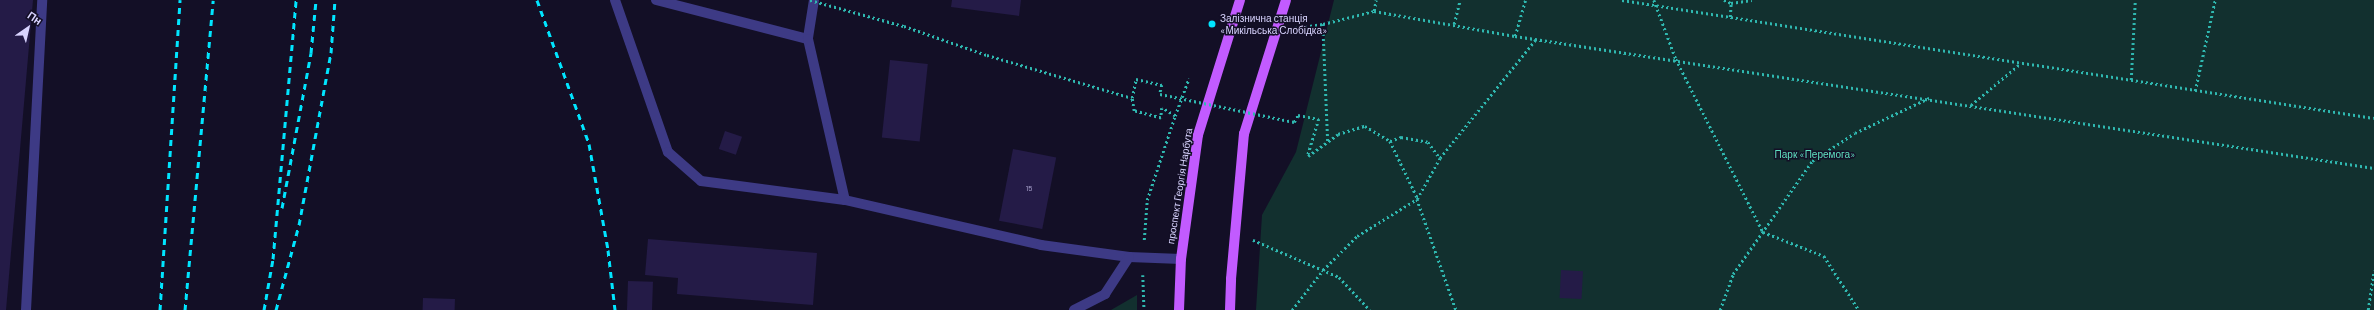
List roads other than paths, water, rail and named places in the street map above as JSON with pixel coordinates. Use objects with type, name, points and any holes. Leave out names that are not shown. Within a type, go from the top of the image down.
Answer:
[{"type":"main road","name":"проспект Георгія Нарбута","points":[[1179,310],[1181,259],[1198,135],[1240,0]]},
{"type":"main road","points":[[1230,310],[1230,279],[1244,134],[1286,0]]},
{"type":"lane","points":[[26,310],[42,0]]},
{"type":"lane","points":[[615,0],[668,152],[701,181],[845,200],[1041,245],[1129,257],[1143,256],[1181,259]]},
{"type":"lane","points":[[656,0],[808,39]]},
{"type":"lane","points":[[814,0],[808,39],[845,200]]},
{"type":"lane","points":[[1074,310],[1106,294],[1129,257]]},
{"type":"railway","points":[[160,310],[180,0]]},
{"type":"railway","points":[[185,310],[213,0]]},
{"type":"railway","points":[[264,310],[273,259],[296,0]]},
{"type":"railway","points":[[282,208],[311,53],[316,0]]},
{"type":"railway","points":[[276,310],[299,225],[331,53],[335,0]]},
{"type":"railway","points":[[537,0],[589,144],[608,250],[615,310]]},
{"type":"place","name":"Залізнична станція «Микільська Слобідка»","points":[[1212,24]]},
{"type":"park label","name":"Парк «Перемога»","points":[[1815,155]]}]
